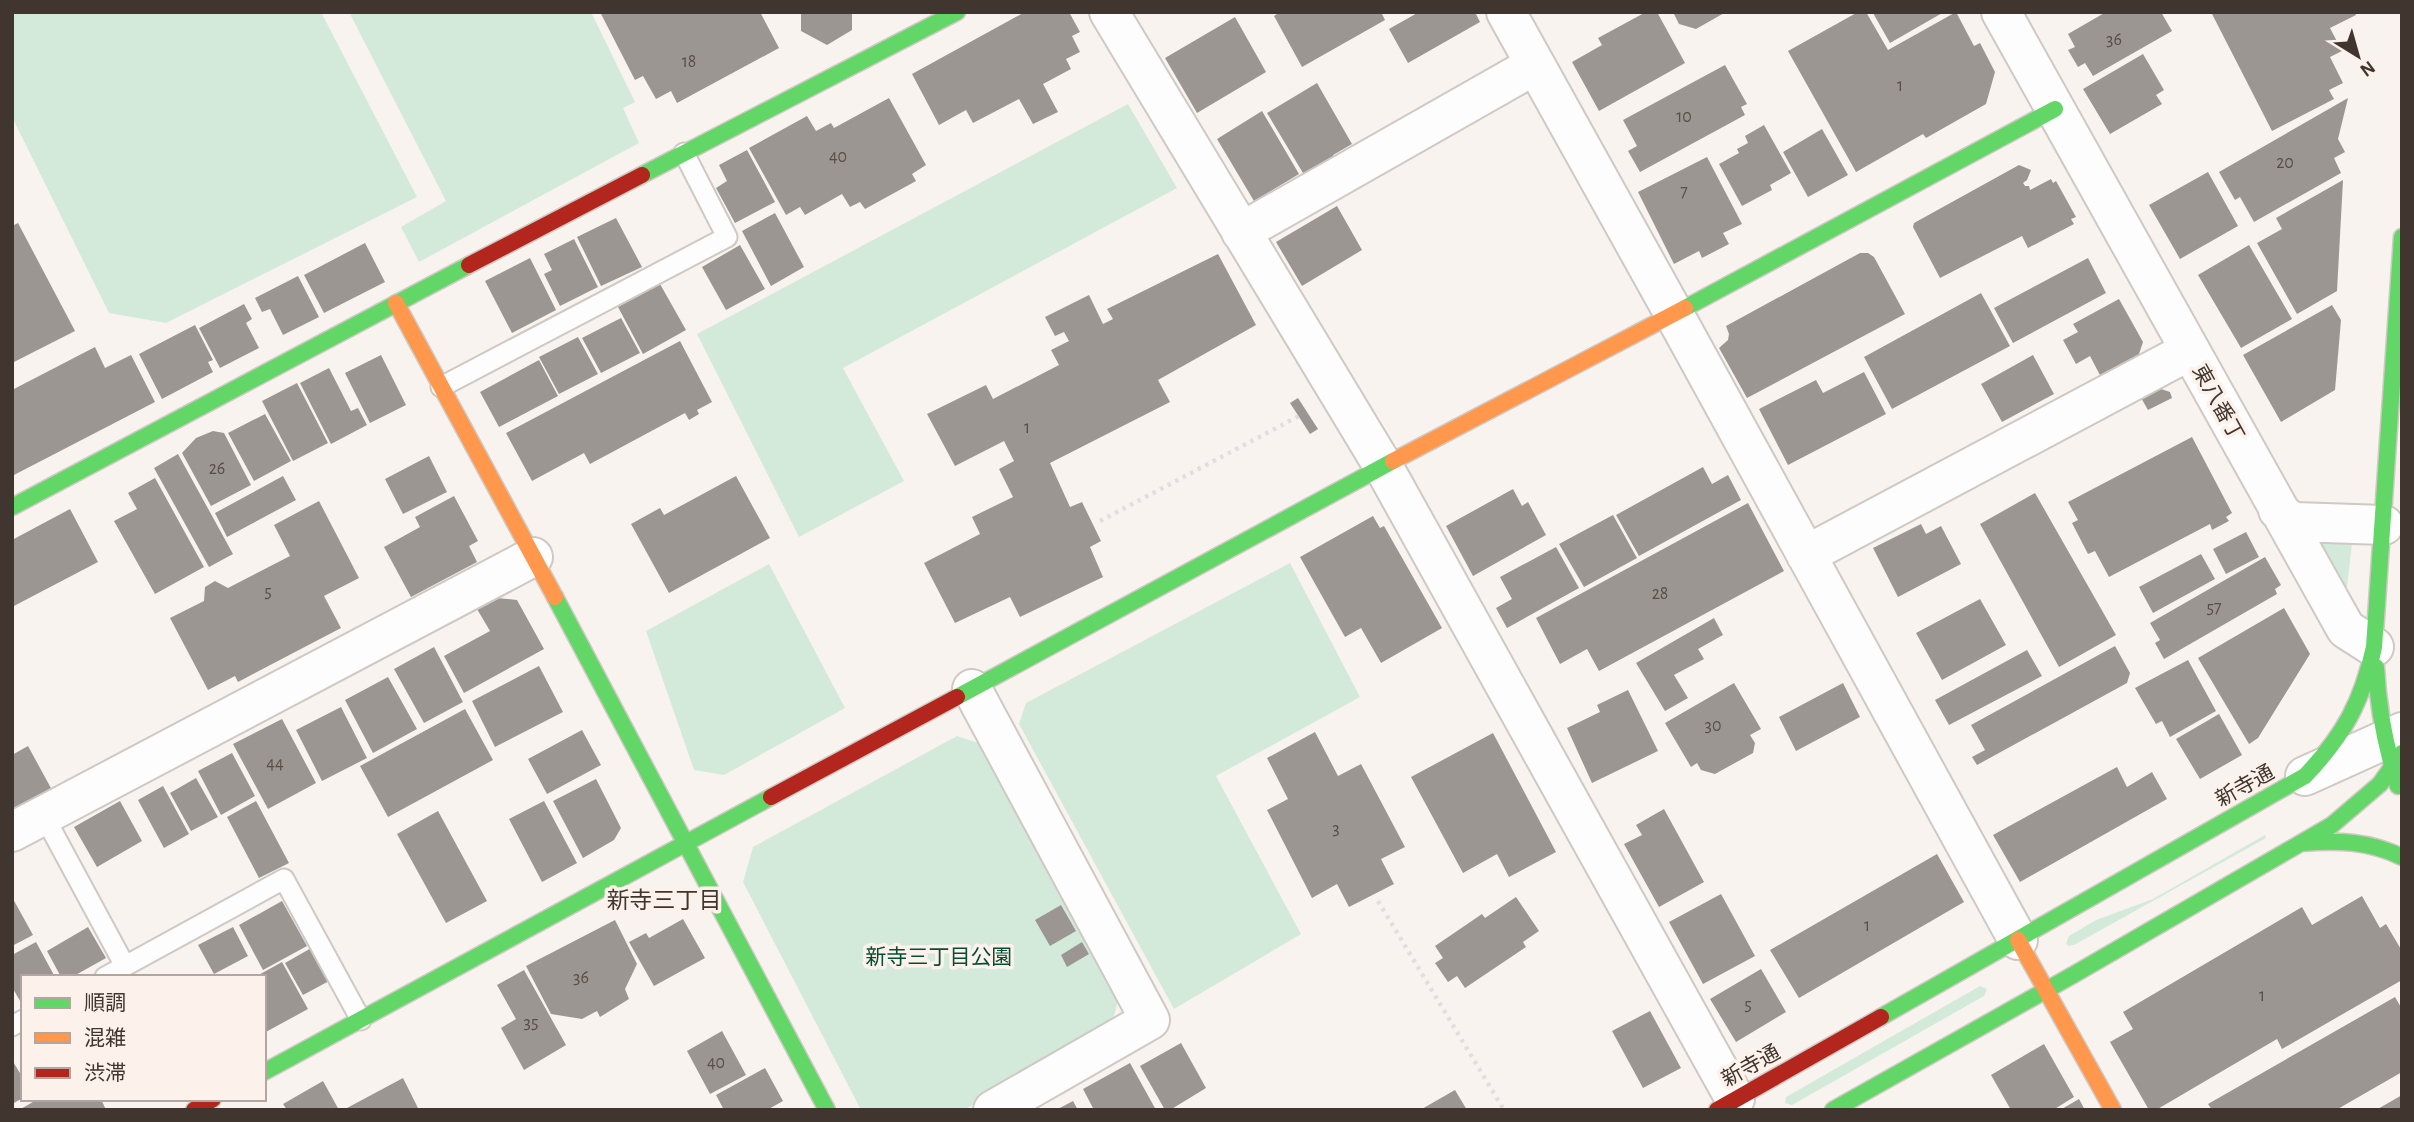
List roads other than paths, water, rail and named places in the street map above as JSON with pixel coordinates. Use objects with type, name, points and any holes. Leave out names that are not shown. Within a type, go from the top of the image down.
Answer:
[{"type":"street","points":[[12,507],[396,303],[957,12]]},
{"type":"street","points":[[1110,12],[1383,466],[1731,1106]]},
{"type":"street","points":[[1506,12],[2113,1110]]},
{"type":"street","name":"東八番丁","points":[[2001,12],[2346,629],[2374,647]]},
{"type":"street","points":[[1241,232],[1535,65]]},
{"type":"street","points":[[266,1071],[1383,466],[2055,110]]},
{"type":"street","name":"新寺通","points":[[1731,1106],[2305,776],[2331,750],[2366,687],[2374,647],[2402,237]]},
{"type":"street","points":[[396,303],[687,843],[827,1110]]},
{"type":"street","points":[[1806,555],[2189,351]]},
{"type":"street","points":[[2278,510],[2295,522],[2384,525]]},
{"type":"street","points":[[28,824],[533,557]]},
{"type":"street","points":[[2374,647],[2378,705],[2388,758],[2402,798]]},
{"type":"street","points":[[972,689],[1150,1020],[993,1110]]},
{"type":"street","points":[[2305,776],[2388,758]]},
{"type":"street","points":[[1833,1110],[2332,825],[2364,799],[2388,758]]},
{"type":"street","points":[[2301,843],[2352,840],[2374,844],[2402,857]]},
{"type":"street","points":[[194,1110],[210,1101]]},
{"type":"lane","points":[[441,387],[727,237],[684,153]]},
{"type":"lane","points":[[28,824],[125,966]]},
{"type":"lane","points":[[109,975],[284,879],[361,1020]]},
{"type":"district","name":"新寺三丁目","points":[[664,901]]},
{"type":"park label","name":"新寺三丁目公園","points":[[939,957]]}]
